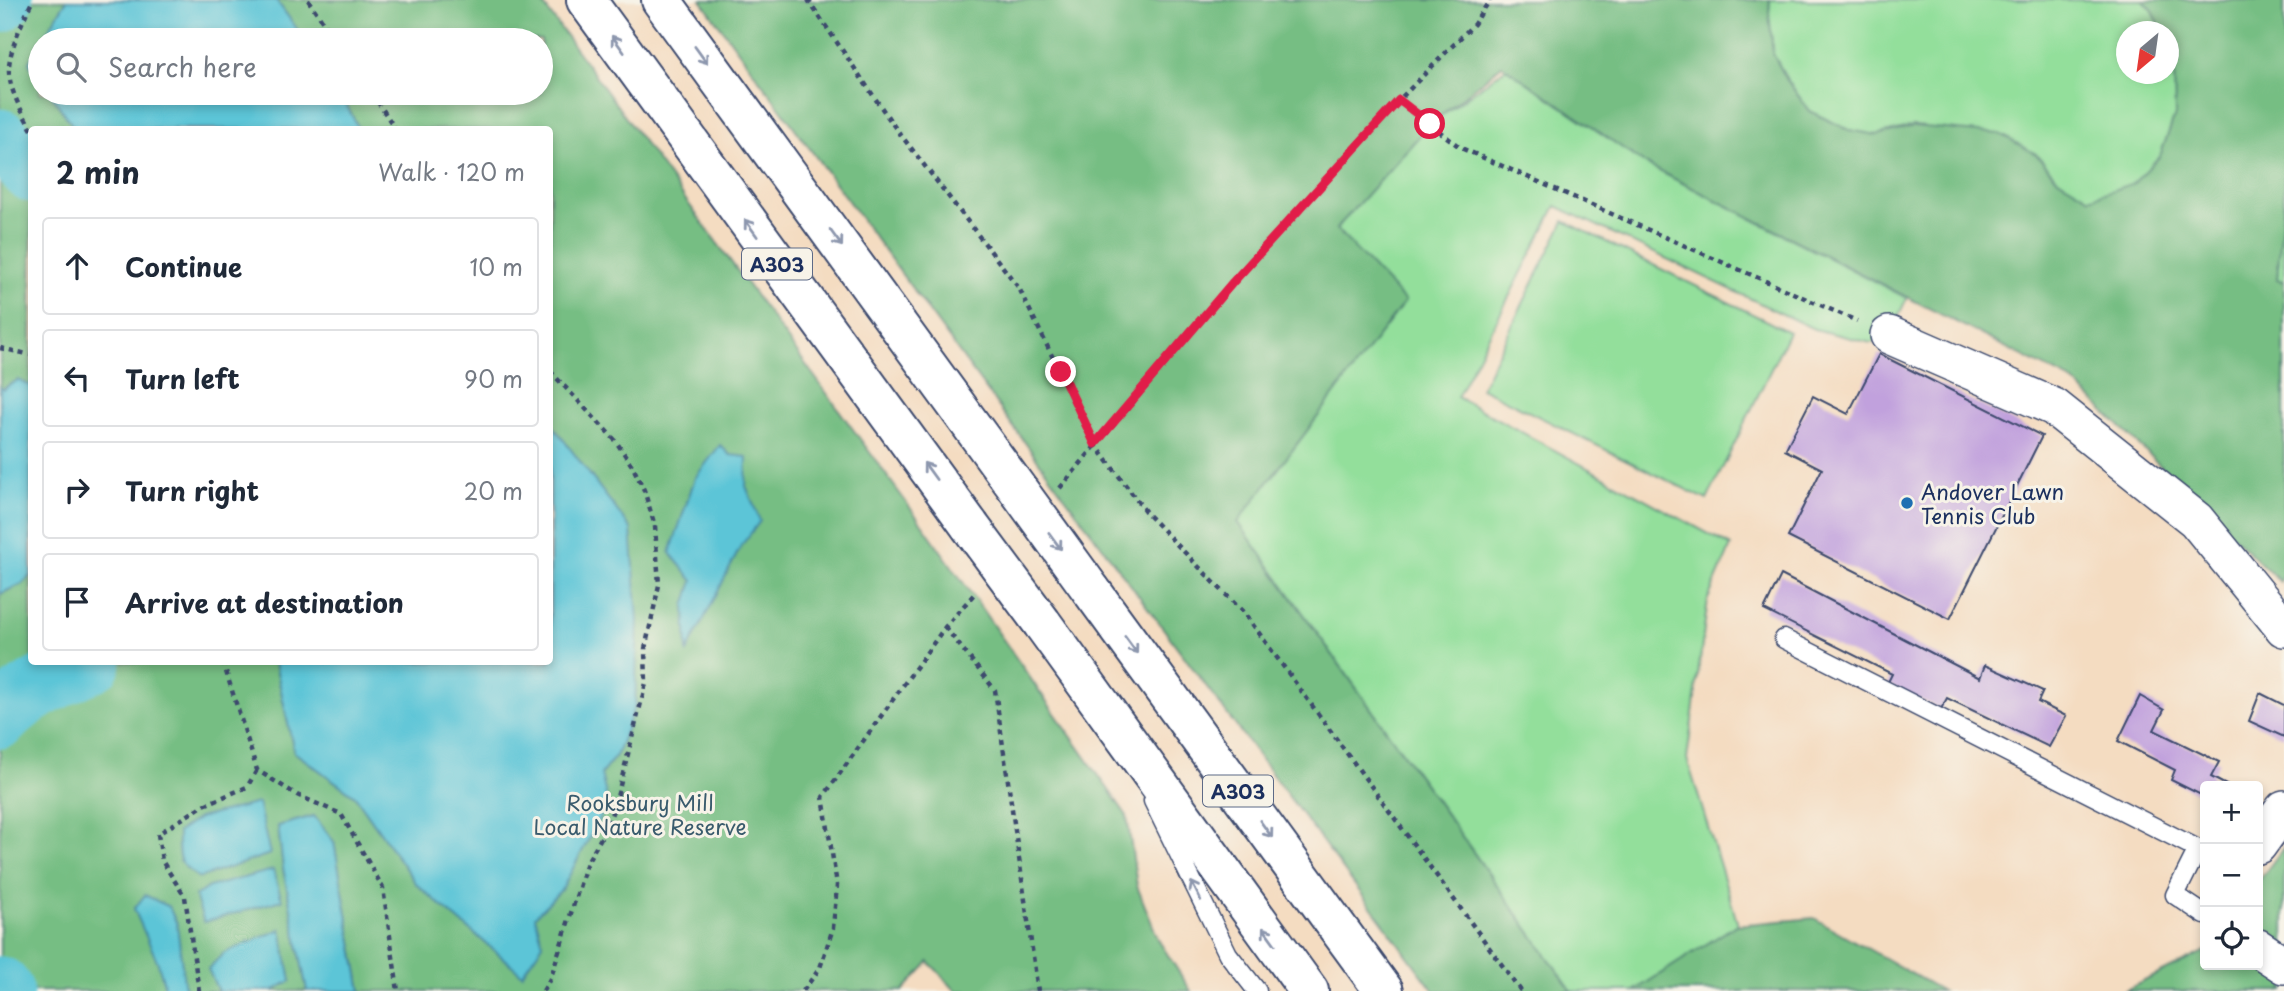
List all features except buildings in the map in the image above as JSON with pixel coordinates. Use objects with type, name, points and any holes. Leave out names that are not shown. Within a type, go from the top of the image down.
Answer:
[{"type":"highway","name":"A303","points":[[586,0],[1309,991]]},
{"type":"highway","name":"A303","points":[[661,0],[1384,991]]},
{"type":"street","points":[[1889,335],[2054,407],[2196,520],[2284,628]]},
{"type":"street","points":[[2259,844],[2284,809]]},
{"type":"street","points":[[2263,951],[2284,965]]},
{"type":"lane","points":[[1784,639],[2198,849],[2175,895],[2200,912]]},
{"type":"lane","points":[[1121,733],[1228,954],[1257,991]]},
{"type":"path","points":[[30,126],[16,102],[9,68],[23,17],[33,0]]},
{"type":"path","points":[[308,0],[328,28]]},
{"type":"path","points":[[808,0],[894,126],[1019,288],[1095,444],[1148,515],[1245,614],[1521,991]]},
{"type":"path","points":[[1059,489],[1233,282],[1399,100],[1474,24],[1490,0]]},
{"type":"path","points":[[1399,100],[1461,148],[1889,335]]},
{"type":"path","points":[[380,105],[393,126]]},
{"type":"path","points":[[0,348],[28,355]]},
{"type":"path","points":[[543,991],[551,976],[587,862],[605,831],[615,805],[646,684],[646,649],[659,585],[655,526],[644,490],[633,467],[615,440],[553,373]]},
{"type":"path","points":[[803,991],[821,968],[833,928],[837,885],[824,797],[945,627],[976,592]]},
{"type":"path","points":[[945,627],[995,690],[1038,991]]},
{"type":"path","points":[[224,665],[257,770],[297,795],[341,814],[383,888],[398,991]]},
{"type":"path","points":[[199,991],[185,897],[162,861],[158,834],[204,805],[247,787],[257,770]]},
{"type":"green space","points":[[0,0],[67,0],[50,28],[28,28],[28,105],[58,105],[73,126],[28,126],[28,385],[18,380],[2,389]]},
{"type":"green space","name":"Rooksbury Mill Local Nature Reserve","points":[[276,0],[540,0],[925,528],[1127,816],[1137,886],[1159,941],[1191,991],[956,991],[929,962],[903,991],[361,991],[334,842],[314,816],[278,826],[283,868],[307,991],[0,991],[0,594],[22,584],[28,578],[28,665],[276,665],[294,752],[355,796],[417,885],[535,916],[562,889],[601,774],[617,754],[631,529],[553,426],[553,126],[357,126],[346,105],[553,105],[553,28],[296,28]]},
{"type":"green space","points":[[701,0],[1770,0],[1773,54],[1809,111],[1849,130],[1877,135],[1914,126],[2000,134],[2036,154],[2058,179],[2090,198],[2134,183],[2160,156],[2175,115],[2174,84],[2179,84],[2179,21],[2157,21],[2152,9],[2143,0],[2284,0],[2284,198],[2277,279],[2284,282],[2284,571],[2280,582],[2074,382],[1647,165],[1502,65],[1430,124],[1336,229],[1405,301],[1238,522],[1572,991],[1434,991],[1059,489]]},
{"type":"green space","points":[[1770,0],[2143,0],[2152,9],[2157,21],[2116,21],[2116,84],[2174,84],[2175,115],[2160,156],[2134,183],[2090,198],[2058,179],[2036,154],[1914,126],[1877,135],[1849,130],[1809,111],[1773,54]]},
{"type":"green space","points":[[1506,68],[1647,165],[1907,298],[1889,335],[1871,343],[1814,329],[1556,206],[1457,397],[1731,546],[1708,599],[1687,759],[1738,924],[1635,991],[1572,991],[1238,522],[1404,302],[1335,229],[1430,124]]},
{"type":"green space","points":[[2284,198],[2284,282],[2277,279]]},
{"type":"green space","points":[[1564,221],[1789,332],[1707,500],[1481,388]]},
{"type":"green space","points":[[2284,847],[2284,991],[2124,991],[2200,953],[2200,970],[2263,970],[2263,875]]},
{"type":"green space","points":[[1814,918],[1942,991],[1634,991],[1736,925]]},
{"type":"water","points":[[67,0],[276,0],[296,28],[50,28]]},
{"type":"water","points":[[58,105],[346,105],[357,126],[73,126]]},
{"type":"water","points":[[18,380],[28,385],[28,578],[22,584],[0,594],[0,387],[3,389]]},
{"type":"water","points":[[553,426],[631,529],[638,620],[635,705],[617,754],[601,774],[608,803],[562,889],[535,916],[543,944],[522,974],[417,885],[355,796],[294,752],[276,665],[553,665]]},
{"type":"water","points":[[720,445],[730,455],[747,457],[746,486],[760,521],[741,546],[687,652],[685,606],[693,581],[670,553],[695,478]]},
{"type":"water","points":[[258,803],[270,854],[199,878],[182,864],[178,832],[199,818]]},
{"type":"water","points":[[314,816],[334,842],[361,991],[307,991],[283,868],[278,826]]},
{"type":"water","points":[[273,870],[282,900],[204,922],[195,896],[209,887]]},
{"type":"water","points":[[145,895],[169,907],[177,924],[185,991],[166,991],[158,963],[134,909]]},
{"type":"water","points":[[281,929],[291,981],[272,991],[218,991],[208,969],[224,953]]},
{"type":"waterway","points":[[0,139],[28,168]]},
{"type":"waterway","points":[[0,718],[31,693],[84,665]]},
{"type":"waterway","points":[[0,987],[3,991]]},
{"type":"place","name":"Andover Lawn Tennis Club","points":[[1907,503]]},
{"type":"route","points":[[1061,372],[1095,444],[1233,282],[1399,100],[1430,124]]}]
